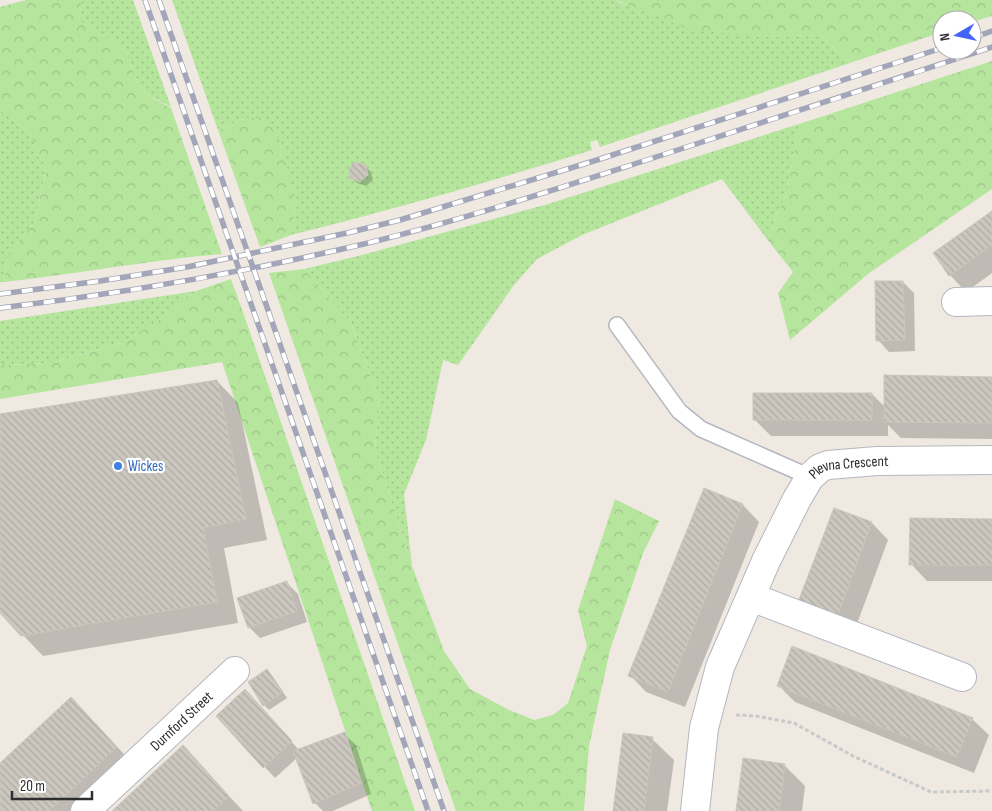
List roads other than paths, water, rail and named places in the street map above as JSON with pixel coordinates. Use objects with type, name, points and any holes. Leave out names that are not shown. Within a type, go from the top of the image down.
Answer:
[{"type":"street","points":[[956,302],[992,301]]},
{"type":"street","name":"Plevna Crescent","points":[[695,811],[704,728],[720,667],[771,552],[810,477],[820,468],[828,465],[877,461],[992,460]]},
{"type":"street","points":[[751,597],[962,677]]},
{"type":"street","name":"Durnford Street","points":[[85,811],[235,671]]},
{"type":"lane","points":[[617,325],[679,411],[701,429],[810,477]]},
{"type":"railway","points":[[145,0],[428,811]]},
{"type":"railway","points":[[159,0],[444,811]]},
{"type":"railway","points":[[982,34],[992,31]]},
{"type":"railway","points":[[0,308],[132,290],[307,257],[389,238],[578,182],[992,47]]},
{"type":"railway","points":[[0,294],[187,267],[400,220],[597,160],[932,51]]},
{"type":"place","name":"Wickes","points":[[118,466]]}]
